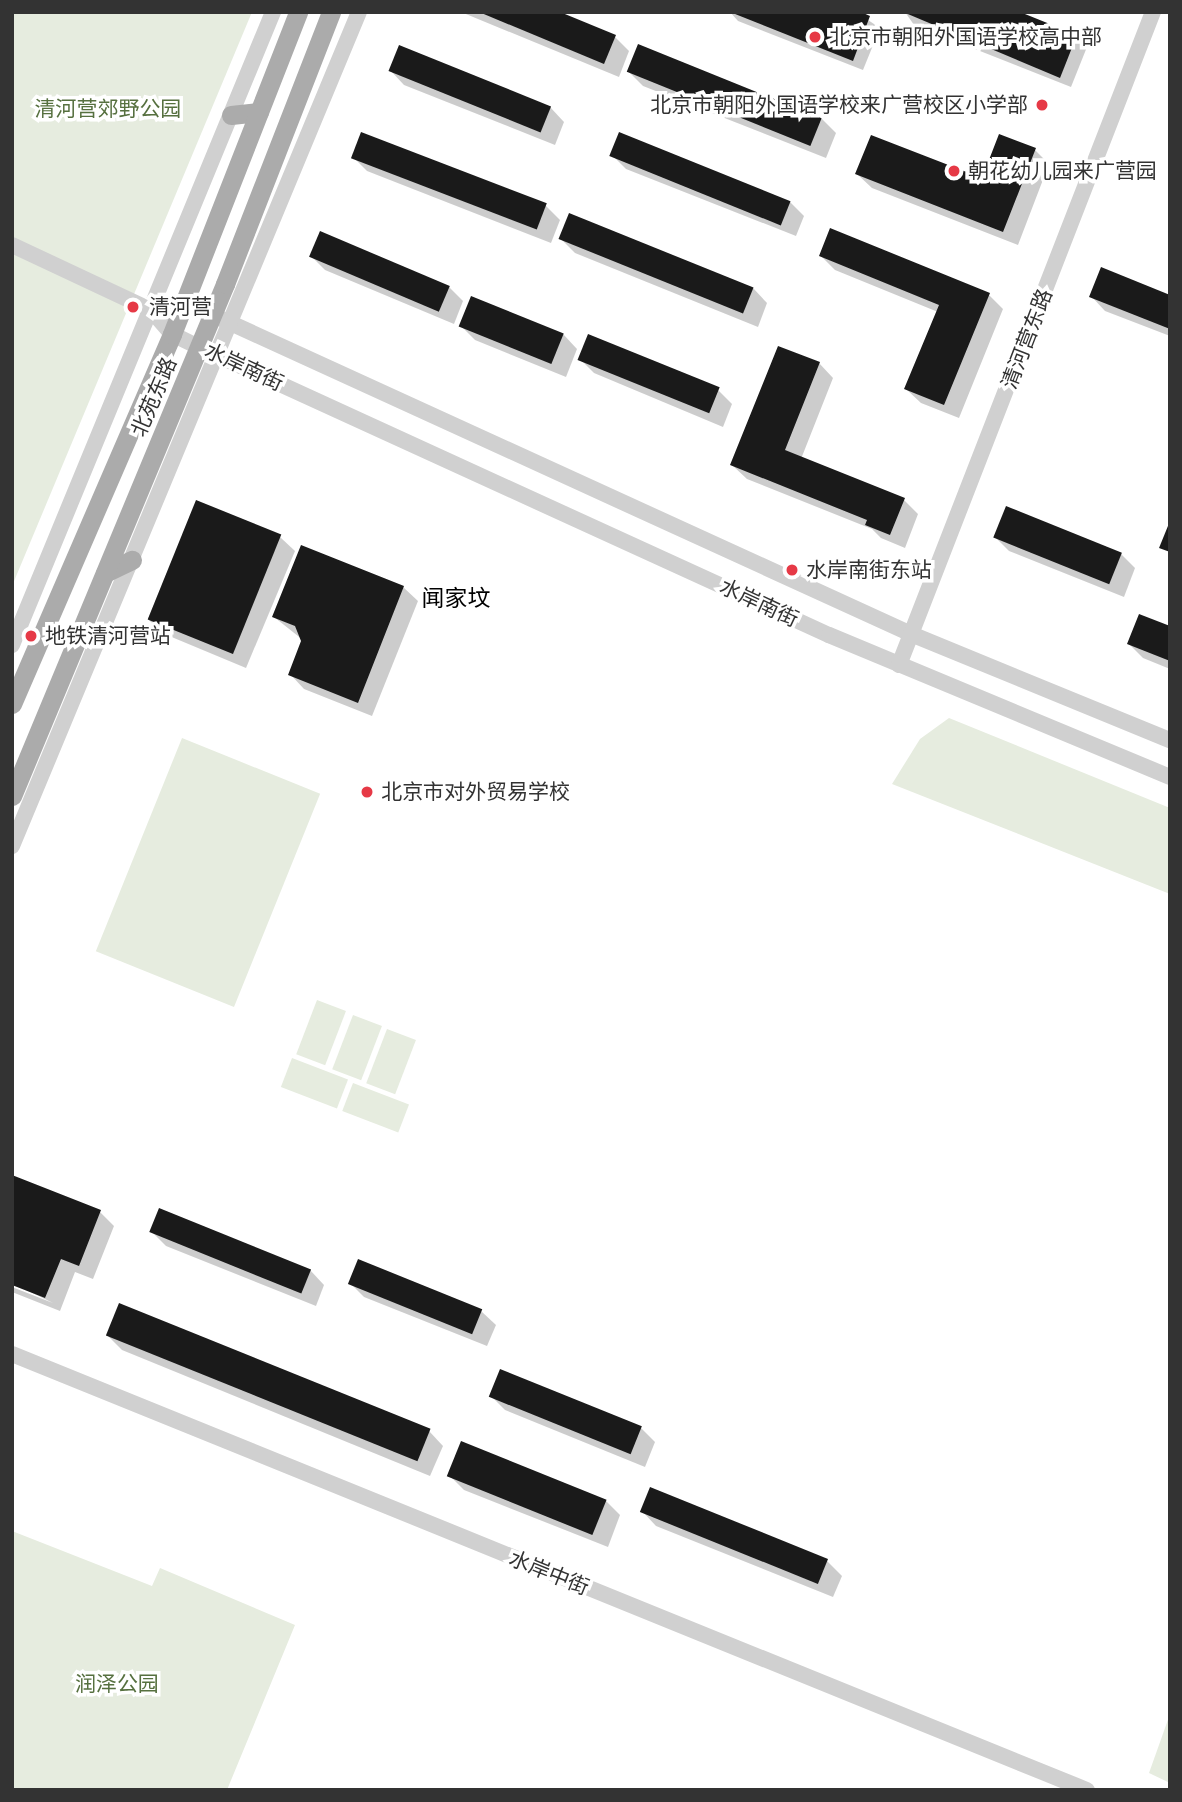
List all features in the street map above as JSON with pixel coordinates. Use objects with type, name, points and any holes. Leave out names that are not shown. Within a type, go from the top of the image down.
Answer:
[{"type":"main road","name":"北苑东路","points":[[12,704],[172,334],[298,12]]},
{"type":"main road","name":"北苑东路","points":[[12,796],[213,315],[331,12]]},
{"type":"main road","points":[[231,115],[259,112]]},
{"type":"main road","points":[[105,573],[132,560]]},
{"type":"street","points":[[12,645],[273,12]]},
{"type":"street","points":[[12,846],[359,12]]},
{"type":"street","name":"清河营东路","points":[[899,666],[1153,12]]},
{"type":"street","points":[[12,245],[151,310],[184,303]]},
{"type":"street","name":"水岸南街","points":[[184,303],[912,634],[1170,740]]},
{"type":"street","name":"水岸南街","points":[[151,310],[172,334],[199,347],[899,666],[1170,777]]},
{"type":"street","name":"水岸中街","points":[[12,1354],[1087,1790]]},
{"type":"green space","name":"清河营郊野公园","points":[[12,12],[252,12],[12,586]]},
{"type":"green space","points":[[949,718],[1170,808],[1170,894],[892,784],[920,739]]},
{"type":"green space","points":[[182,738],[320,794],[234,1007],[96,951]]},
{"type":"green space","points":[[317,1000],[346,1011],[325,1065],[296,1054]]},
{"type":"green space","points":[[353,1015],[382,1026],[361,1080],[332,1069]]},
{"type":"green space","points":[[387,1029],[416,1040],[395,1094],[366,1083]]},
{"type":"green space","points":[[292,1058],[348,1080],[337,1108],[281,1087]]},
{"type":"green space","points":[[353,1083],[409,1105],[398,1133],[342,1111]]},
{"type":"green space","name":"润泽公园","points":[[12,1531],[152,1586],[160,1568],[295,1625],[227,1790],[12,1790]]},
{"type":"green space","points":[[1170,1714],[1170,1783],[1149,1773]]},
{"type":"building","points":[[479,12],[560,12],[616,35],[604,64]]},
{"type":"building","points":[[730,12],[861,12],[870,16],[853,61]]},
{"type":"building","points":[[903,12],[1020,12],[1077,35],[1060,78]]},
{"type":"building","points":[[638,44],[822,118],[810,146],[627,72]]},
{"type":"building","points":[[399,45],[551,106],[541,132],[389,71]]},
{"type":"building","points":[[361,132],[547,203],[537,229],[351,158]]},
{"type":"building","points":[[619,132],[791,201],[781,225],[609,156]]},
{"type":"building","points":[[999,134],[1036,148],[1003,232],[855,174],[871,135],[982,178]]},
{"type":"building","points":[[569,213],[754,288],[743,314],[559,239]]},
{"type":"building","points":[[830,228],[990,293],[944,405],[904,389],[939,305],[819,256]]},
{"type":"building","points":[[320,231],[450,286],[439,312],[309,257]]},
{"type":"building","points":[[1101,267],[1170,295],[1170,329],[1089,297]]},
{"type":"building","points":[[471,296],[564,333],[551,364],[459,327]]},
{"type":"building","points":[[588,334],[720,387],[709,413],[578,360]]},
{"type":"building","points":[[778,346],[820,362],[785,450],[905,498],[890,535],[865,525],[867,520],[730,465]]},
{"type":"building","points":[[196,500],[281,534],[233,654],[148,620]]},
{"type":"building","points":[[1006,506],[1122,553],[1109,584],[993,538]]},
{"type":"building","points":[[1170,521],[1170,552],[1159,548]]},
{"type":"building","points":[[301,545],[404,586],[358,703],[288,675],[301,641],[295,626],[272,617]]},
{"type":"building","points":[[1139,614],[1170,626],[1170,661],[1127,644]]},
{"type":"building","points":[[12,1175],[101,1210],[79,1266],[61,1259],[45,1298],[12,1285]]},
{"type":"building","points":[[159,1208],[311,1269],[301,1294],[149,1232]]},
{"type":"building","points":[[358,1259],[482,1309],[472,1334],[348,1284]]},
{"type":"building","points":[[119,1303],[431,1429],[417,1461],[106,1335]]},
{"type":"building","points":[[500,1369],[642,1426],[631,1454],[489,1397]]},
{"type":"building","points":[[461,1441],[607,1500],[592,1535],[447,1476]]},
{"type":"building","points":[[650,1487],[828,1559],[818,1584],[640,1512]]},
{"type":"place","name":"北京市朝阳外国语学校高中部","points":[[815,37]]},
{"type":"place","name":"北京市朝阳外国语学校来广营校区小学部","points":[[1042,105]]},
{"type":"place","name":"朝花幼儿园来广营园","points":[[954,171]]},
{"type":"place","name":"清河营","points":[[133,307]]},
{"type":"place","name":"水岸南街东站","points":[[792,570]]},
{"type":"place","name":"地铁清河营站","points":[[31,636]]},
{"type":"place","name":"北京市对外贸易学校","points":[[367,792]]},
{"type":"district","name":"闻家坟","points":[[456,599]]}]
